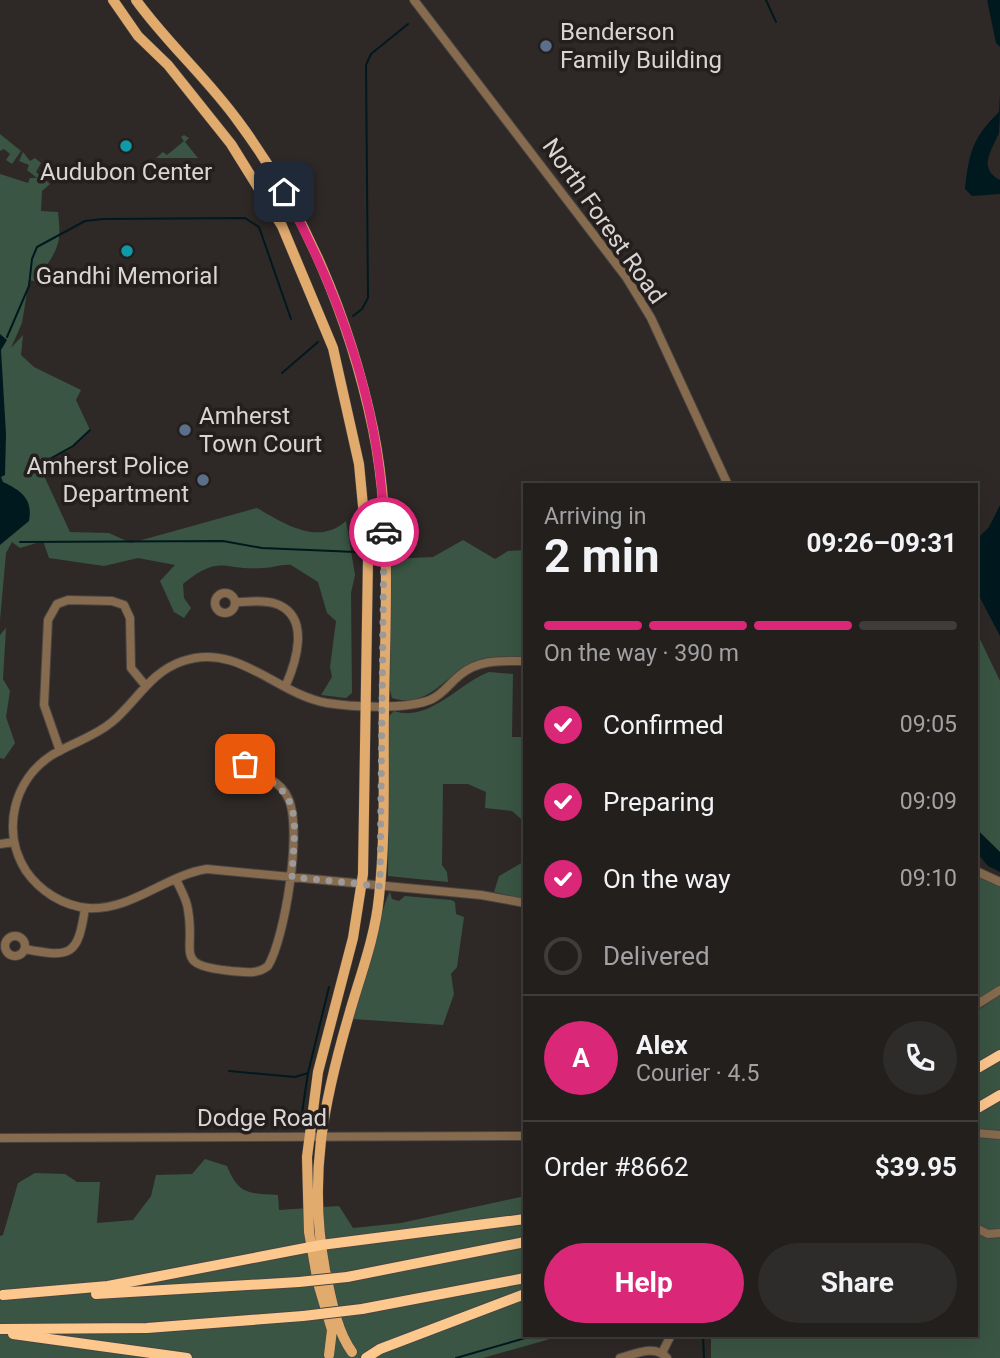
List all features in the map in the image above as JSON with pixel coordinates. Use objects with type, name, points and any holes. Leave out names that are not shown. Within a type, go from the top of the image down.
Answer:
[{"type":"highway","points":[[978,1068],[1000,1055]]},
{"type":"highway","points":[[978,1108],[1000,1095]]},
{"type":"highway","points":[[2,1295],[108,1286],[316,1246],[523,1219]]},
{"type":"highway","points":[[2,1295],[150,1293],[299,1282],[347,1277],[523,1242]]},
{"type":"highway","points":[[0,1331],[147,1328],[303,1316],[362,1309],[523,1278]]},
{"type":"highway","points":[[366,1358],[380,1349],[523,1295]]},
{"type":"highway","points":[[0,1331],[187,1358]]},
{"type":"main road","points":[[113,0],[138,36],[168,65],[220,129],[282,226],[319,310],[349,406],[366,517],[366,704],[362,884],[353,938],[318,1072],[314,1137],[318,1283],[332,1330],[328,1356]]},
{"type":"main road","points":[[136,0],[236,117],[274,173],[326,272],[368,406],[384,517],[380,886],[372,940],[314,1137]]},
{"type":"main road","points":[[168,65],[183,54]]},
{"type":"main road","points":[[220,129],[236,117]]},
{"type":"main road","points":[[366,517],[384,517]]},
{"type":"main road","points":[[316,1246],[332,1302],[354,1355]]},
{"type":"main road","points":[[328,1356],[342,1348],[354,1355]]},
{"type":"street","name":"North Forest Road","points":[[414,0],[626,276],[651,318],[727,483]]},
{"type":"street","points":[[60,751],[44,705],[48,620],[57,604],[68,600],[112,601],[124,606],[131,622],[131,668],[145,685]]},
{"type":"street","points":[[235,602],[275,603],[294,618],[297,631],[296,659],[286,685]]},
{"type":"street","points":[[523,661],[479,664],[464,672],[432,699],[414,705],[326,703],[233,660],[207,656],[170,666],[145,685],[109,724],[60,751],[31,774],[19,794],[12,820],[14,842],[20,861],[40,887],[57,899],[85,908],[119,904],[176,879],[207,869],[523,903]]},
{"type":"street","points":[[176,879],[189,911],[189,952],[194,962],[203,968],[253,972],[264,969],[271,961],[292,877],[293,812],[288,798],[270,778],[244,770]]},
{"type":"street","points":[[0,844],[14,842]]},
{"type":"street","points":[[978,872],[1000,882]]},
{"type":"street","points":[[25,949],[56,955],[69,952],[80,940],[85,908]]},
{"type":"street","points":[[978,1004],[1000,990]]},
{"type":"street","points":[[978,1133],[1000,1135]]},
{"type":"street","name":"Dodge Road","points":[[0,1138],[523,1136]]},
{"type":"street","points":[[978,1229],[988,1234],[1000,1233]]},
{"type":"street","points":[[620,1358],[649,1350],[664,1355],[670,1337]]},
{"type":"green space","points":[[0,134],[21,151],[12,164],[6,160],[10,154],[4,149],[0,151]]},
{"type":"green space","points":[[184,135],[189,138],[185,142],[198,158],[156,158],[163,152],[167,155],[184,141],[181,137]]},
{"type":"green space","points":[[23,152],[30,161],[35,158],[41,163],[36,172],[50,184],[42,191],[41,211],[58,212],[59,233],[55,251],[38,282],[29,280],[22,323],[11,348],[23,335],[21,355],[34,367],[81,390],[76,400],[90,430],[73,446],[39,465],[70,532],[109,533],[131,543],[257,508],[290,526],[313,532],[324,532],[346,521],[355,575],[351,593],[352,693],[346,698],[321,695],[332,677],[330,667],[336,621],[327,613],[318,582],[291,565],[267,568],[214,566],[206,569],[183,584],[184,598],[191,608],[184,618],[174,612],[160,581],[175,565],[138,558],[104,566],[49,558],[43,541],[20,548],[12,542],[6,553],[0,620],[0,174],[28,183],[30,178],[37,178],[27,170],[29,165],[19,161]]},
{"type":"green space","points":[[463,540],[495,559],[508,551],[523,550],[523,657],[481,659],[465,667],[427,695],[405,700],[392,698],[391,559],[433,557]]},
{"type":"green space","points":[[6,628],[3,679],[10,691],[6,717],[15,743],[4,759],[0,758],[0,635]]},
{"type":"green space","points":[[978,635],[1000,681],[1000,852],[978,830]]},
{"type":"green space","points":[[489,672],[513,674],[512,737],[523,737],[521,819],[512,811],[485,808],[486,792],[468,784],[443,784],[442,865],[447,872],[448,882],[388,876],[389,716],[394,711],[419,712],[432,707]]},
{"type":"green space","points":[[523,862],[523,899],[494,892],[499,876]]},
{"type":"green space","points":[[978,876],[1000,885],[1000,985],[978,999]]},
{"type":"green space","points":[[390,892],[392,899],[399,901],[405,896],[451,900],[455,902],[456,914],[464,917],[457,967],[451,974],[454,994],[443,1025],[353,1019]]},
{"type":"green space","points":[[1000,995],[1000,1358],[711,1358],[711,1337],[978,1337],[978,1010]]},
{"type":"green space","points":[[205,1159],[227,1166],[236,1182],[246,1191],[278,1195],[279,1210],[339,1206],[353,1228],[401,1223],[523,1196],[523,1337],[557,1337],[483,1358],[0,1358],[0,1236],[3,1235],[18,1183],[35,1173],[65,1174],[77,1182],[100,1182],[97,1223],[133,1220],[151,1196],[156,1175],[192,1174]]},
{"type":"water","points":[[987,0],[1000,0],[1000,47],[996,43]]},
{"type":"water","points":[[1000,94],[999,133],[990,152],[988,164],[989,170],[1000,180],[1000,194],[972,196],[965,189],[970,156],[977,138],[999,112]]},
{"type":"water","points":[[0,334],[7,340],[1,350],[6,434],[5,475],[1,477],[3,482],[25,497],[30,513],[29,521],[0,545]]},
{"type":"water","points":[[1000,505],[1000,636],[978,594],[978,538],[989,527]]},
{"type":"water","points":[[978,831],[1000,852],[1000,872],[988,866],[978,854]]},
{"type":"waterway","points":[[766,0],[776,22]]},
{"type":"waterway","points":[[353,316],[362,309],[368,298],[366,65],[371,54],[408,24]]},
{"type":"waterway","points":[[7,337],[29,286],[32,259],[37,247],[85,221],[103,219],[245,218],[259,227],[291,319]]},
{"type":"waterway","points":[[282,373],[318,342]]},
{"type":"waterway","points":[[28,471],[73,446],[90,430]]},
{"type":"waterway","points":[[20,542],[223,541],[262,548],[356,552]]},
{"type":"waterway","points":[[229,1071],[295,1077],[308,1073],[329,987]]},
{"type":"waterway","points":[[302,1113],[308,1073]]},
{"type":"waterway","points":[[456,1358],[529,1337]]},
{"type":"waterway","points":[[703,1337],[704,1358]]},
{"type":"way so far","points":[[245,764],[244,770],[270,778],[288,798],[293,812],[292,877],[380,886],[386,579],[384,532]]},
{"type":"place","name":"Benderson Family Building","points":[[546,46]]},
{"type":"place","name":"Audubon Center","points":[[126,146]]},
{"type":"place","name":"Gandhi Memorial","points":[[127,251]]},
{"type":"place","name":"Amherst Town Court","points":[[185,430]]},
{"type":"place","name":"Amherst Police Department","points":[[203,480]]},
{"type":"route","points":[[284,192],[326,272],[359,375],[374,432],[384,532]]}]
